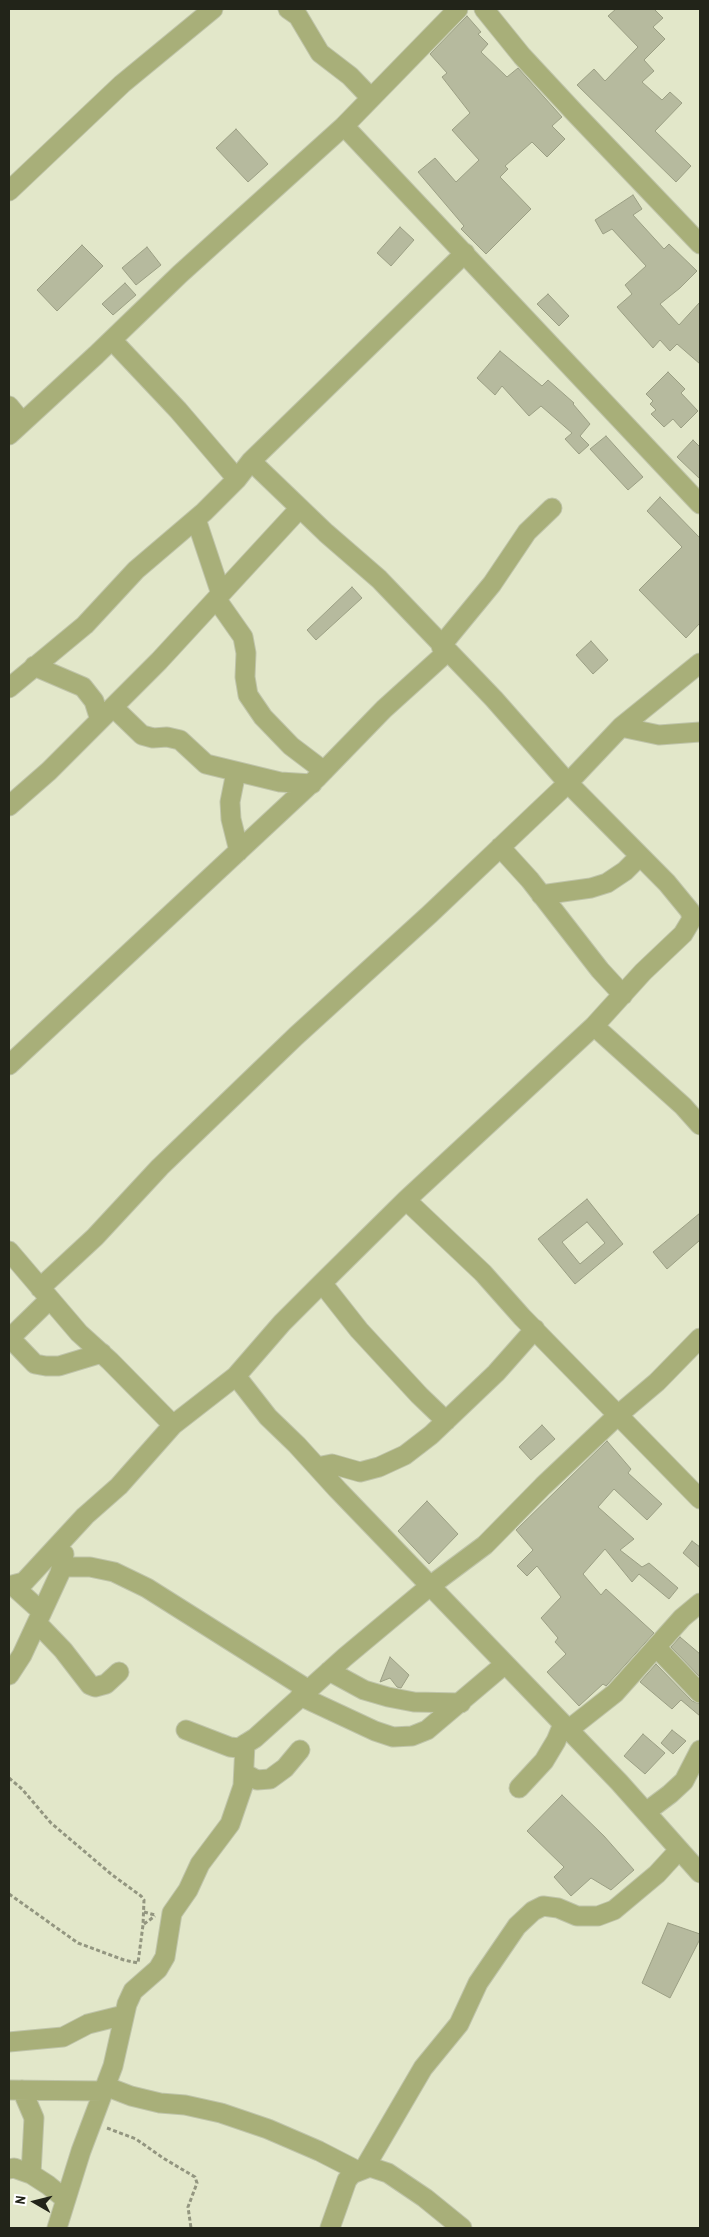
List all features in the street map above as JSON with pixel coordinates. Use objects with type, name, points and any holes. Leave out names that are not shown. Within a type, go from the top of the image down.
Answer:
[{"type":"street","points":[[9,192],[122,84],[213,9]]},
{"type":"street","points":[[288,9],[298,16],[320,53],[350,76],[371,98]]},
{"type":"street","points":[[9,406],[16,429],[180,274],[344,126],[458,9]]},
{"type":"street","points":[[484,9],[522,56],[700,244]]},
{"type":"street","points":[[344,126],[700,504]]},
{"type":"street","points":[[9,688],[85,625],[136,570],[196,519],[237,479],[251,461],[465,253]]},
{"type":"street","points":[[112,340],[178,410],[237,479]]},
{"type":"street","points":[[118,1672],[106,1684],[95,1687],[90,1685],[40,1617],[10,1586],[24,1582],[85,1516],[118,1486],[172,1425],[236,1376],[282,1323],[322,1283],[406,1200],[594,1026],[684,934],[696,918],[667,883],[568,783],[494,698],[444,649],[379,579],[251,461]]},
{"type":"street","points":[[9,806],[49,771],[106,714],[219,597],[300,508]]},
{"type":"street","points":[[9,1065],[318,777],[444,649],[492,584],[527,532],[552,508]]},
{"type":"street","points":[[196,519],[219,597],[243,638],[246,653],[245,677],[248,695],[263,717],[318,777]]},
{"type":"street","points":[[102,1354],[59,1366],[46,1366],[35,1364],[10,1339],[45,1294],[160,1167],[296,1036],[568,783],[621,727],[700,663]]},
{"type":"street","points":[[34,666],[83,687],[106,714],[142,735],[153,738],[168,737],[180,740],[206,764],[280,782],[318,777]]},
{"type":"street","points":[[621,727],[659,735],[700,732]]},
{"type":"street","points":[[236,772],[230,802],[231,819],[239,851]]},
{"type":"street","points":[[500,847],[541,895],[600,970],[623,995]]},
{"type":"street","points":[[541,895],[591,888],[607,883],[625,871],[640,856]]},
{"type":"street","points":[[594,1026],[683,1106],[700,1125]]},
{"type":"street","points":[[406,1200],[483,1272],[535,1329],[700,1499]]},
{"type":"street","points":[[9,1250],[79,1333],[172,1425]]},
{"type":"street","points":[[322,1283],[359,1330],[413,1389],[446,1420]]},
{"type":"street","points":[[317,1467],[332,1464],[360,1472],[379,1467],[404,1455],[431,1436],[496,1374],[535,1329]]},
{"type":"street","points":[[186,1730],[230,1747],[239,1748],[255,1738],[303,1693],[430,1586],[485,1545],[543,1486],[618,1415],[657,1382],[700,1338]]},
{"type":"street","points":[[236,1376],[268,1417],[566,1727],[646,1812],[700,1874]]},
{"type":"street","points":[[9,1675],[22,1655],[62,1567],[66,1537]]},
{"type":"street","points":[[62,1567],[90,1567],[114,1572],[147,1588],[303,1693],[353,1722],[393,1737],[412,1736],[427,1730],[505,1664]]},
{"type":"street","points":[[519,1788],[544,1761],[566,1727],[615,1692],[682,1618],[700,1603]]},
{"type":"street","points":[[656,1648],[700,1693]]},
{"type":"street","points":[[329,1671],[364,1690],[388,1697],[414,1702],[461,1703]]},
{"type":"street","points":[[57,2228],[91,2121],[113,2066],[127,2004],[135,1989],[158,1969],[165,1957],[172,1913],[188,1890],[200,1864],[230,1824],[243,1786],[245,1744]]},
{"type":"street","points":[[244,1774],[257,1780],[270,1779],[286,1768],[300,1750]]},
{"type":"street","points":[[646,1812],[684,1781],[698,1758]]},
{"type":"street","points":[[330,2228],[347,2180],[361,2170],[423,2068],[459,2024],[478,1983],[497,1953],[522,1921],[533,1911],[543,1906],[558,1908],[577,1916],[598,1916],[614,1910],[657,1874],[679,1850]]},
{"type":"street","points":[[9,2042],[63,2037],[88,2024],[124,2015]]},
{"type":"street","points":[[15,2090],[104,2088],[160,2103],[185,2105],[221,2112],[285,2136],[361,2170],[378,2168],[388,2172],[425,2198],[462,2228]]},
{"type":"street","points":[[15,2090],[34,2118],[30,2174]]},
{"type":"street","points":[[9,2169],[14,2168],[30,2174],[48,2184],[66,2199]]},
{"type":"path","points":[[9,1778],[22,1789],[51,1823],[144,1900],[135,1989]]},
{"type":"path","points":[[9,1894],[78,1943],[115,1957],[138,1963]]},
{"type":"path","points":[[144,1912],[156,1916]]},
{"type":"path","points":[[91,2121],[136,2139],[195,2177],[197,2183],[188,2207],[191,2228]]},
{"type":"building","points":[[616,9],[654,9],[663,18],[653,27],[665,39],[644,60],[654,71],[642,82],[662,100],[670,92],[682,103],[655,131],[691,166],[676,182],[577,85],[594,69],[605,81],[638,47],[608,16]]},
{"type":"building","points":[[467,16],[481,32],[478,34],[488,44],[481,52],[507,77],[518,68],[562,117],[552,126],[565,139],[547,157],[532,142],[505,166],[508,169],[500,177],[531,209],[486,254],[461,229],[464,226],[418,172],[435,158],[456,182],[479,160],[452,130],[470,113],[442,77],[447,73],[430,54]]},
{"type":"building","points":[[236,129],[268,164],[248,182],[216,148]]},
{"type":"building","points":[[633,195],[642,209],[633,215],[664,249],[669,244],[697,271],[660,304],[679,325],[700,302],[700,364],[677,344],[670,351],[660,340],[653,348],[617,307],[632,294],[625,285],[646,266],[612,229],[603,234],[595,220]]},
{"type":"building","points":[[400,227],[414,240],[391,266],[377,253]]},
{"type":"building","points":[[82,245],[103,266],[57,311],[37,290]]},
{"type":"building","points":[[147,247],[161,265],[136,285],[122,268]]},
{"type":"building","points":[[125,283],[136,295],[113,315],[102,304]]},
{"type":"building","points":[[548,294],[569,316],[559,326],[537,304]]},
{"type":"building","points":[[500,351],[542,386],[548,380],[574,403],[590,424],[580,436],[589,445],[579,454],[565,439],[572,433],[541,406],[529,416],[502,386],[495,395],[477,378]]},
{"type":"building","points":[[668,372],[685,389],[681,393],[698,411],[681,428],[673,419],[664,427],[651,414],[656,410],[650,404],[653,401],[646,394]]},
{"type":"building","points":[[606,436],[643,477],[628,490],[590,449]]},
{"type":"building","points":[[693,440],[700,447],[700,479],[677,457]]},
{"type":"building","points":[[660,497],[700,538],[700,623],[686,638],[639,590],[682,547],[647,511]]},
{"type":"building","points":[[352,587],[362,598],[316,640],[307,630]]},
{"type":"building","points":[[591,641],[608,660],[593,674],[576,655]]},
{"type":"building","points":[[587,1199],[623,1244],[575,1284],[538,1239]],"holes":[[[587,1222],[605,1243],[580,1264],[562,1242]]]},
{"type":"building","points":[[700,1213],[700,1240],[667,1269],[653,1252]]},
{"type":"building","points":[[542,1425],[555,1439],[531,1460],[519,1447]]},
{"type":"building","points":[[607,1441],[631,1469],[628,1473],[662,1504],[647,1520],[614,1489],[598,1507],[634,1539],[620,1550],[642,1567],[649,1563],[678,1588],[669,1599],[639,1574],[632,1582],[605,1549],[583,1574],[601,1595],[606,1589],[654,1633],[606,1686],[603,1684],[579,1706],[547,1672],[566,1654],[555,1642],[558,1638],[541,1618],[561,1597],[537,1566],[527,1576],[517,1566],[533,1550],[516,1530]]},
{"type":"building","points":[[427,1501],[458,1534],[429,1564],[398,1531]]},
{"type":"building","points":[[692,1541],[700,1547],[700,1568],[683,1553]]},
{"type":"building","points":[[680,1637],[700,1654],[700,1677],[671,1647]]},
{"type":"building","points":[[390,1657],[409,1675],[401,1688],[397,1687],[390,1678],[380,1682]]},
{"type":"building","points":[[656,1664],[692,1701],[700,1704],[700,1716],[681,1700],[672,1709],[640,1682]]},
{"type":"building","points":[[672,1730],[686,1741],[673,1754],[661,1743]]},
{"type":"building","points":[[643,1734],[665,1753],[645,1774],[624,1756]]},
{"type":"building","points":[[562,1795],[604,1836],[634,1870],[611,1890],[591,1878],[571,1896],[554,1877],[564,1867],[527,1831]]},
{"type":"building","points":[[668,1923],[700,1934],[700,1939],[670,1998],[642,1983]]}]
